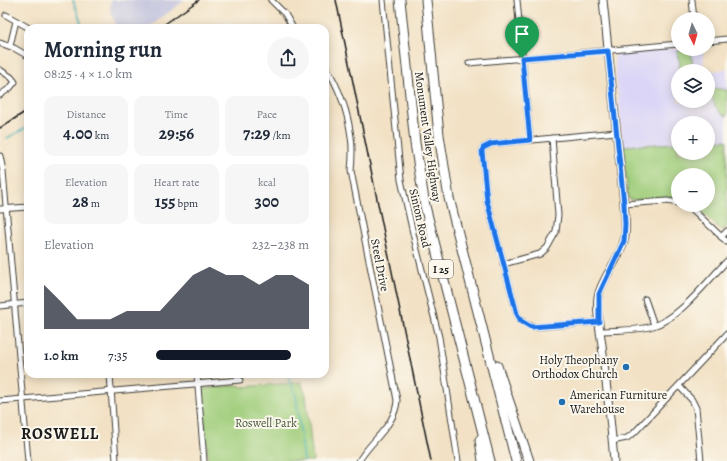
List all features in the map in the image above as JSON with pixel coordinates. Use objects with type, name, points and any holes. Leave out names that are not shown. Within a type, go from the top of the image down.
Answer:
[{"type":"highway","name":"Monument Valley Highway","points":[[400,0],[409,96],[420,175],[429,222],[490,461]]},
{"type":"highway","name":"Monument Valley Highway","points":[[426,0],[438,127],[444,171],[455,223],[516,461]]},
{"type":"highway","points":[[480,321],[529,461]]},
{"type":"highway","points":[[474,398],[483,461]]},
{"type":"main road","points":[[603,0],[625,225],[624,241],[599,294],[599,322],[614,461]]},
{"type":"street","points":[[271,0],[284,14],[290,24]]},
{"type":"street","name":"Sinton Road","points":[[383,0],[401,180],[411,227],[439,337],[458,461]]},
{"type":"street","points":[[517,0],[530,140]]},
{"type":"street","points":[[692,0],[693,12]]},
{"type":"street","points":[[6,15],[24,25]]},
{"type":"street","points":[[10,46],[16,21]]},
{"type":"street","points":[[715,40],[727,39]]},
{"type":"street","points":[[0,43],[10,46],[24,54]]},
{"type":"street","points":[[469,63],[671,45]]},
{"type":"street","points":[[0,70],[11,77],[15,82],[10,88],[0,95]]},
{"type":"street","name":"Steel Drive","points":[[329,73],[340,96],[350,130],[352,144],[352,171],[397,400],[396,410],[392,420],[359,461]]},
{"type":"street","points":[[599,322],[536,327],[524,324],[521,321],[517,314],[487,201],[482,156],[483,148],[491,144],[617,132]]},
{"type":"street","points":[[503,264],[544,252],[556,232],[558,215],[552,138]]},
{"type":"street","points":[[0,156],[7,208],[28,461]]},
{"type":"street","points":[[624,204],[671,202]]},
{"type":"street","points":[[0,209],[24,207]]},
{"type":"street","points":[[695,212],[727,242]]},
{"type":"street","points":[[721,237],[727,231]]},
{"type":"street","points":[[600,331],[643,328],[654,326],[664,321],[678,312],[727,261]]},
{"type":"street","points":[[644,300],[654,326]]},
{"type":"street","points":[[0,306],[24,304]]},
{"type":"street","points":[[612,441],[627,438],[634,433],[727,334]]},
{"type":"street","points":[[110,378],[116,461]]},
{"type":"street","points":[[197,378],[204,461]]},
{"type":"street","points":[[0,401],[240,380]]},
{"type":"street","points":[[679,386],[692,400],[696,408],[701,461]]},
{"type":"shaded area","points":[[111,0],[185,0],[153,24],[115,24],[110,10]]},
{"type":"shaded area","points":[[671,49],[671,56],[703,56],[704,64],[671,64],[671,108],[715,108],[715,71],[727,69],[727,140],[715,141],[715,116],[671,116],[671,143],[623,146],[614,56],[618,54]]},
{"type":"green space","points":[[678,56],[692,56],[692,64],[679,64]]},
{"type":"green space","points":[[715,88],[727,90],[727,116],[719,112],[715,105]]},
{"type":"green space","points":[[727,140],[727,226],[724,230],[721,230],[702,212],[715,212],[715,168],[671,168],[671,197],[632,200],[628,198],[623,146],[671,143],[671,160],[715,160],[715,141]]},
{"type":"green space","name":"Roswell Park","points":[[301,382],[306,395],[313,461],[208,461],[202,389],[239,385],[242,387]]},
{"type":"waterway","points":[[73,0],[82,24]]},
{"type":"waterway","points":[[7,138],[24,129]]},
{"type":"waterway","points":[[289,378],[296,396],[304,461]]},
{"type":"railway","points":[[165,24],[199,0]]},
{"type":"railway","points":[[336,0],[431,461]]},
{"type":"railway","points":[[0,128],[24,113]]},
{"type":"place","name":"Holy Theophany Orthodox Church","points":[[626,367]]},
{"type":"place","name":"American Furniture Warehouse","points":[[562,402]]},
{"type":"district","name":"ROSWELL","points":[[60,434]]},
{"type":"route","points":[[608,51],[624,204],[625,235],[622,247],[599,294],[599,322],[531,327],[524,324],[517,314],[487,201],[482,151],[486,145],[530,140],[522,58],[608,51]]}]
